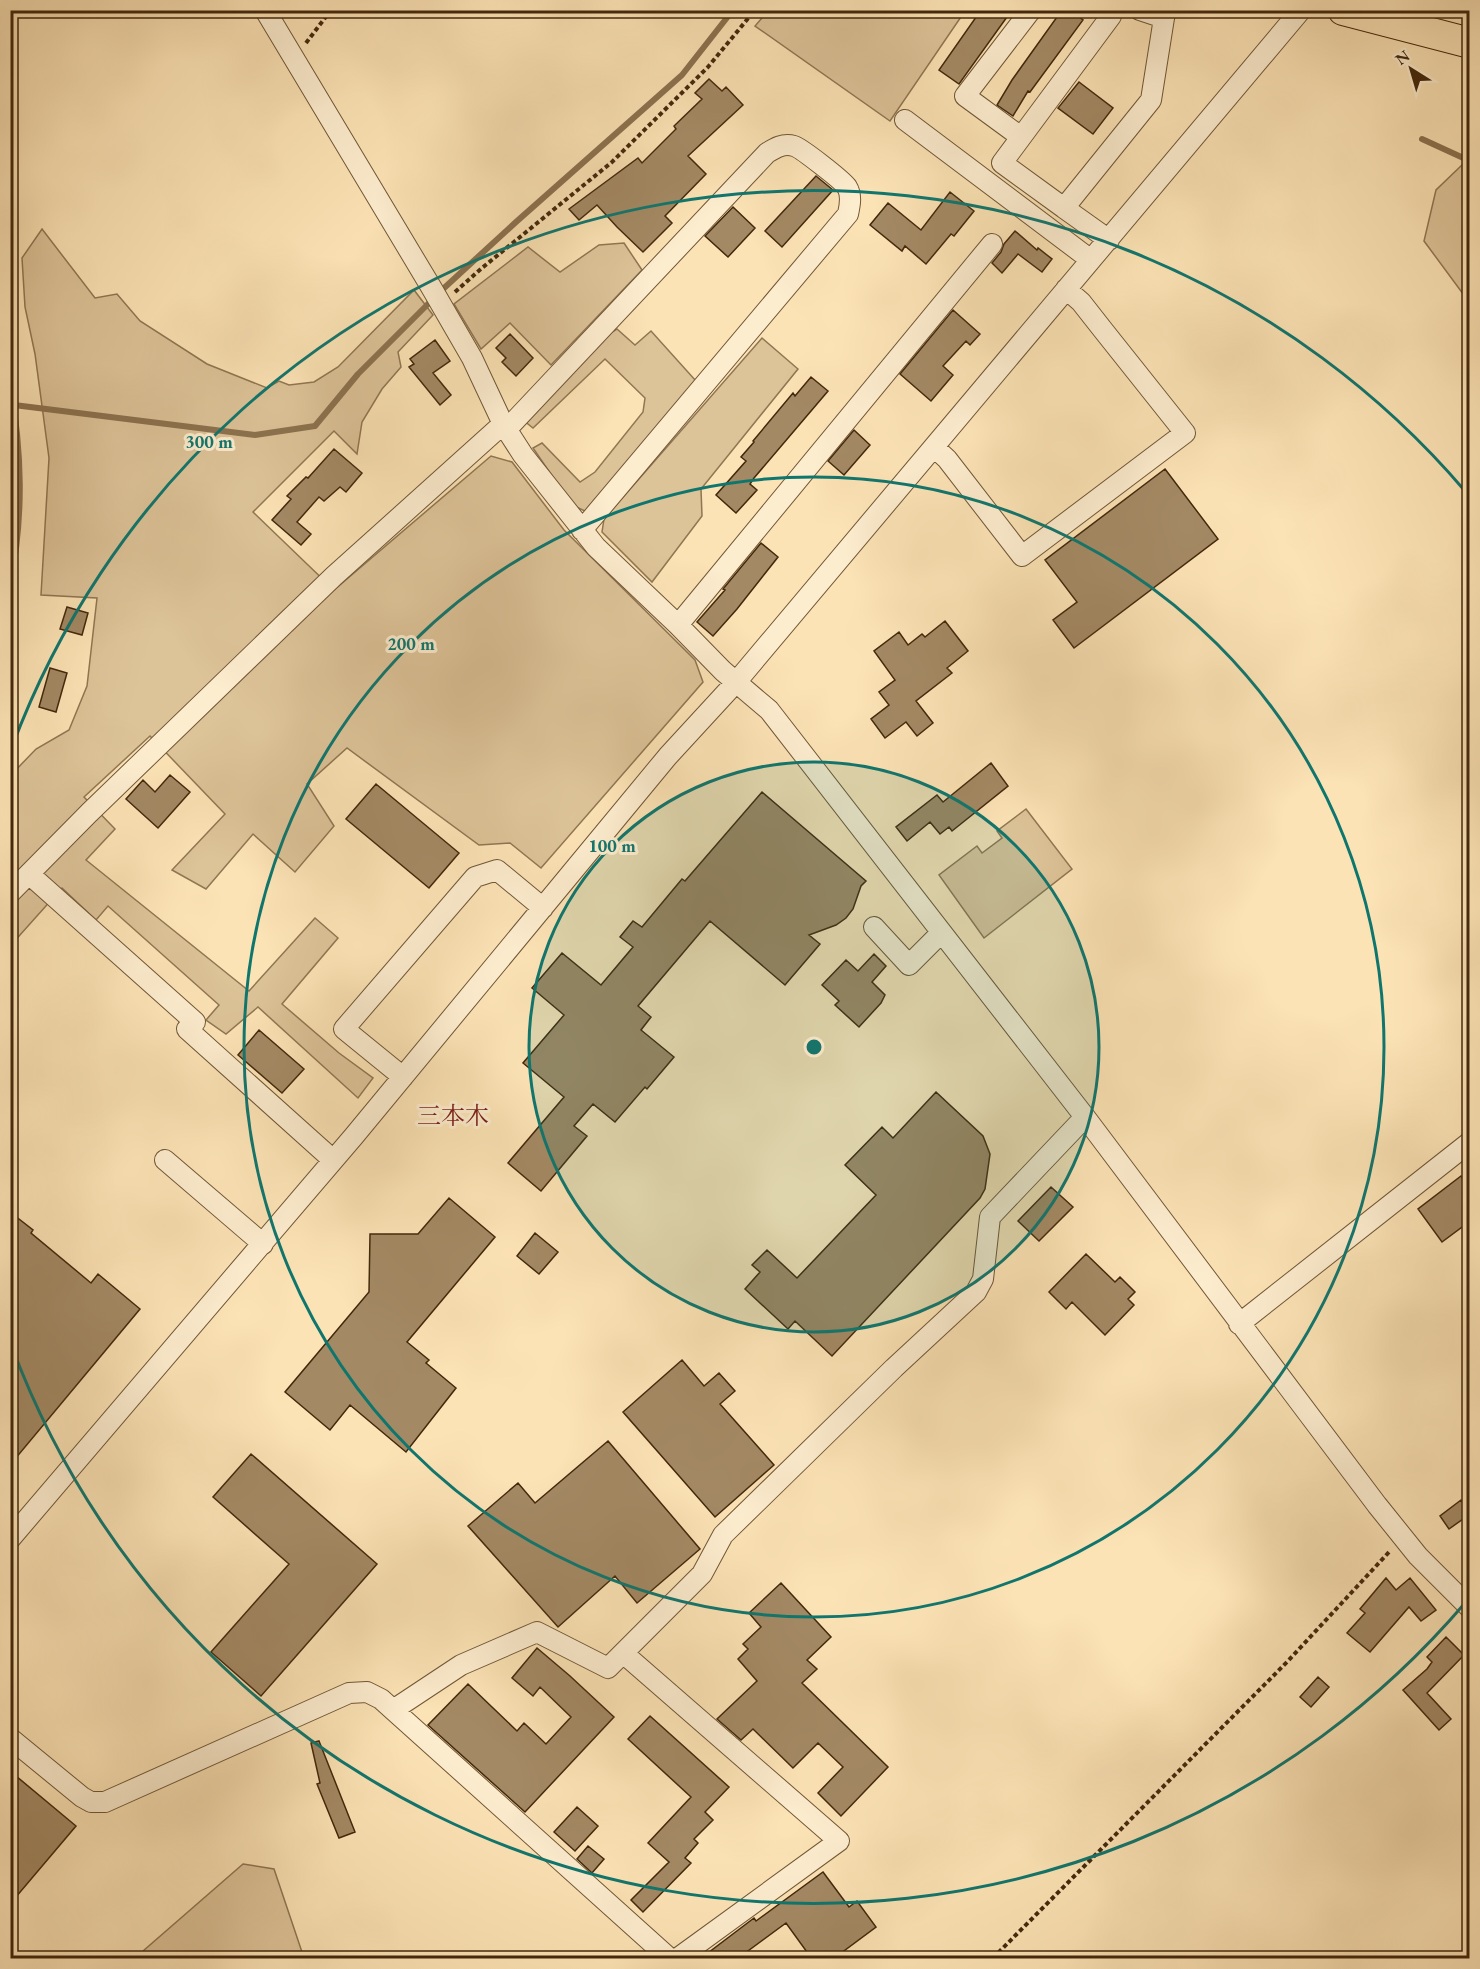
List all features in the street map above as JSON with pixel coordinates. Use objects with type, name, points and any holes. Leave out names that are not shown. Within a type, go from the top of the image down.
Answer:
[{"type":"highway","points":[[1343,10],[1470,43]]},
{"type":"street","points":[[266,10],[442,305],[472,358],[505,427],[523,455],[596,547],[723,671],[769,710],[1084,1117],[1403,1537],[1470,1608]]},
{"type":"street","points":[[1021,138],[965,96],[1031,10]]},
{"type":"street","points":[[1109,240],[1002,163],[1111,16],[1112,10]]},
{"type":"street","points":[[1064,208],[1151,100],[1165,14],[1140,10]]},
{"type":"street","points":[[14,1529],[263,1244],[668,756],[737,681],[1301,10]]},
{"type":"street","points":[[905,120],[1091,260]]},
{"type":"street","points":[[10,893],[89,813],[334,576],[505,427],[767,153],[782,145],[795,146],[846,186],[851,198],[848,214],[582,530]]},
{"type":"street","points":[[678,625],[992,244]]},
{"type":"street","points":[[934,447],[947,459],[1022,556],[1185,433],[1081,302],[1066,289]]},
{"type":"street","points":[[403,1077],[344,1029],[476,877],[497,870],[543,908]]},
{"type":"street","points":[[29,874],[195,1022],[187,1029],[333,1160]]},
{"type":"street","points":[[874,927],[909,965],[941,933]]},
{"type":"street","points":[[393,1710],[460,1665],[537,1632],[608,1668],[702,1574],[723,1535],[894,1368],[976,1292],[983,1279],[990,1217],[1084,1117]]},
{"type":"street","points":[[1239,1324],[1470,1142]]},
{"type":"street","points":[[165,1160],[263,1244]]},
{"type":"street","points":[[623,1653],[839,1841],[678,1959]]},
{"type":"street","points":[[10,1738],[82,1797],[92,1802],[105,1802],[349,1693],[367,1692],[381,1699],[669,1959]]},
{"type":"path","points":[[295,58],[331,10]]},
{"type":"path","points":[[442,305],[482,268],[612,162],[708,67],[755,10]]},
{"type":"path","points":[[993,1959],[1288,1661],[1403,1537]]},
{"type":"shaded area","points":[[769,10],[965,11],[890,121],[755,26]]},
{"type":"shaded area","points":[[1463,164],[1470,171],[1469,302],[1424,241],[1436,190]]},
{"type":"shaded area","points":[[42,229],[95,298],[117,294],[140,321],[207,364],[267,388],[279,381],[289,385],[314,382],[338,367],[414,290],[433,315],[398,352],[401,367],[382,389],[362,422],[357,454],[334,431],[253,512],[334,590],[491,456],[512,462],[564,530],[695,660],[703,682],[541,868],[510,843],[479,845],[347,748],[307,784],[334,826],[295,872],[253,834],[206,889],[172,870],[225,814],[150,736],[84,797],[115,829],[86,860],[249,991],[315,918],[338,938],[282,1004],[339,1053],[373,1078],[358,1098],[258,1007],[226,1034],[206,1020],[219,1005],[108,906],[96,920],[62,888],[11,945],[11,775],[36,749],[69,730],[87,686],[97,598],[41,595],[49,458],[35,354],[25,307],[22,258]]},
{"type":"shaded area","points":[[624,243],[642,270],[551,365],[510,323],[481,349],[454,304],[528,247],[560,272],[599,245]]},
{"type":"shaded area","points":[[617,329],[635,345],[651,331],[696,381],[585,511],[572,505],[533,448],[542,443],[580,482],[595,472],[643,412],[645,398],[605,359],[533,428],[523,420],[607,335]]},
{"type":"shaded area","points":[[762,338],[798,369],[701,489],[702,516],[652,582],[602,532],[604,519]]},
{"type":"shaded area","points":[[1026,809],[1072,869],[984,938],[939,875],[977,846],[982,853],[1002,838],[997,831]]},
{"type":"shaded area","points":[[243,1864],[274,1869],[304,1958],[135,1958]]},
{"type":"building","points":[[981,10],[1012,10],[959,84],[939,70]]},
{"type":"building","points":[[1062,10],[1070,10],[1083,20],[1030,92],[1028,91],[1013,116],[997,105]]},
{"type":"building","points":[[709,79],[722,91],[726,87],[743,105],[688,156],[706,174],[665,216],[672,223],[643,252],[597,205],[579,220],[569,209],[638,158],[642,163],[676,129],[674,126],[702,99],[695,93]]},
{"type":"building","points":[[1079,82],[1113,108],[1093,134],[1058,108]]},
{"type":"building","points":[[816,176],[833,190],[782,247],[765,231]]},
{"type":"building","points":[[950,192],[974,211],[954,236],[951,234],[926,264],[905,246],[902,251],[870,225],[888,203],[921,230]]},
{"type":"building","points":[[733,207],[755,228],[728,257],[705,236]]},
{"type":"building","points":[[1015,231],[1037,250],[1038,248],[1052,259],[1042,272],[1018,254],[1002,273],[992,263]]},
{"type":"building","points":[[953,310],[980,334],[970,345],[966,341],[943,366],[953,375],[931,401],[900,374]]},
{"type":"building","points":[[510,334],[533,358],[516,376],[502,362],[506,358],[496,348]]},
{"type":"building","points":[[435,340],[450,361],[433,373],[451,395],[440,405],[409,367],[414,364],[410,359]]},
{"type":"building","points":[[811,377],[828,391],[754,478],[750,484],[757,490],[736,513],[716,495],[746,461],[741,457],[753,441],[793,393],[795,396]]},
{"type":"building","points":[[854,430],[870,445],[844,475],[828,461]]},
{"type":"building","points":[[334,449],[362,473],[346,492],[340,487],[324,501],[319,497],[297,522],[311,534],[301,545],[272,520],[291,499],[287,496],[306,477],[308,478]]},
{"type":"building","points":[[1165,469],[1218,539],[1074,648],[1053,620],[1077,602],[1045,560]]},
{"type":"building","points":[[761,543],[778,557],[713,636],[697,622]]},
{"type":"building","points":[[67,607],[88,613],[82,635],[60,629]]},
{"type":"building","points":[[945,621],[968,651],[947,668],[952,673],[916,701],[933,723],[917,736],[906,722],[885,738],[871,719],[889,705],[879,692],[895,680],[874,651],[899,632],[908,645],[922,634],[925,637]]},
{"type":"building","points":[[50,668],[67,673],[56,712],[39,707]]},
{"type":"building","points":[[991,763],[1008,786],[952,831],[949,827],[940,834],[930,822],[907,841],[896,827],[937,795],[943,802]]},
{"type":"building","points":[[170,775],[190,792],[158,828],[126,799],[143,780],[155,792]]},
{"type":"building","points":[[376,784],[459,853],[429,888],[346,819]]},
{"type":"building","points":[[762,792],[866,881],[861,886],[853,909],[836,925],[809,935],[820,944],[785,985],[710,921],[638,1006],[651,1017],[641,1030],[674,1057],[615,1122],[593,1104],[574,1126],[587,1136],[541,1191],[508,1163],[564,1097],[523,1063],[564,1015],[532,988],[562,953],[601,985],[633,947],[620,937],[633,921],[642,927],[682,879],[685,881]]},
{"type":"building","points":[[874,954],[886,966],[872,982],[885,995],[881,1003],[859,1027],[835,1005],[839,1001],[822,985],[846,960],[858,971]]},
{"type":"building","points":[[259,1030],[304,1069],[282,1093],[238,1055]]},
{"type":"building","points":[[936,1092],[983,1136],[990,1154],[985,1189],[980,1198],[832,1356],[795,1321],[788,1329],[745,1289],[760,1272],[752,1265],[767,1250],[797,1278],[876,1195],[845,1165],[882,1127],[893,1138]]},
{"type":"building","points":[[1461,1176],[1470,1187],[1470,1221],[1442,1242],[1418,1209]]},
{"type":"building","points":[[1051,1187],[1073,1207],[1039,1241],[1018,1221]]},
{"type":"building","points":[[449,1198],[495,1237],[407,1342],[429,1360],[426,1363],[456,1388],[406,1452],[350,1405],[330,1430],[285,1392],[369,1292],[370,1234],[418,1234]]},
{"type":"building","points":[[10,1212],[33,1230],[31,1233],[91,1283],[98,1274],[140,1309],[10,1465]]},
{"type":"building","points":[[535,1233],[558,1252],[539,1274],[517,1256]]},
{"type":"building","points":[[1086,1254],[1115,1282],[1120,1277],[1135,1292],[1128,1299],[1134,1305],[1105,1335],[1072,1302],[1066,1309],[1049,1292]]},
{"type":"building","points":[[682,1360],[704,1386],[719,1373],[735,1391],[720,1404],[774,1465],[715,1517],[623,1412]]},
{"type":"building","points":[[608,1441],[700,1549],[637,1603],[615,1576],[558,1627],[468,1526],[518,1483],[535,1503]]},
{"type":"building","points":[[251,1454],[377,1564],[261,1696],[211,1652],[289,1564],[213,1497]]},
{"type":"building","points":[[1461,1500],[1470,1514],[1449,1529],[1440,1516]]},
{"type":"building","points":[[1386,1578],[1396,1590],[1410,1578],[1436,1610],[1421,1621],[1409,1607],[1370,1652],[1347,1633],[1365,1613],[1360,1609]]},
{"type":"building","points":[[781,1583],[831,1637],[807,1660],[817,1669],[802,1683],[888,1767],[841,1816],[818,1793],[843,1767],[818,1743],[793,1768],[753,1729],[741,1740],[717,1719],[757,1681],[738,1659],[748,1649],[743,1644],[761,1627],[749,1613]]},
{"type":"building","points":[[1446,1637],[1464,1655],[1427,1693],[1451,1719],[1439,1730],[1403,1690],[1427,1669],[1432,1662],[1427,1657]]},
{"type":"building","points":[[537,1648],[614,1717],[525,1812],[428,1725],[468,1684],[517,1731],[524,1723],[546,1744],[571,1717],[540,1687],[533,1696],[512,1678]]},
{"type":"building","points":[[1318,1677],[1329,1687],[1311,1707],[1300,1697]]},
{"type":"building","points":[[650,1716],[729,1787],[705,1812],[713,1820],[694,1839],[698,1843],[685,1858],[691,1863],[643,1912],[631,1900],[669,1862],[648,1843],[691,1797],[628,1739]]},
{"type":"building","points":[[319,1741],[355,1832],[339,1838],[317,1784],[320,1783],[311,1743]]},
{"type":"building","points":[[10,1771],[76,1826],[10,1904]]},
{"type":"building","points":[[577,1807],[598,1826],[575,1851],[554,1832]]},
{"type":"building","points":[[588,1846],[604,1859],[592,1873],[577,1859]]},
{"type":"building","points":[[823,1872],[849,1907],[857,1901],[876,1927],[833,1959],[812,1959],[786,1923],[737,1959],[700,1959],[754,1918],[756,1921]]},
{"type":"waterway","points":[[443,289],[682,75],[733,10]]},
{"type":"waterway","points":[[1422,139],[1470,161]]},
{"type":"waterway","points":[[14,405],[255,435],[315,426],[358,374],[432,300]]},
{"type":"waterway","points":[[10,383],[17,434],[20,484],[18,534],[10,585]]},
{"type":"district","name":"三本木","points":[[453,1116]]}]
